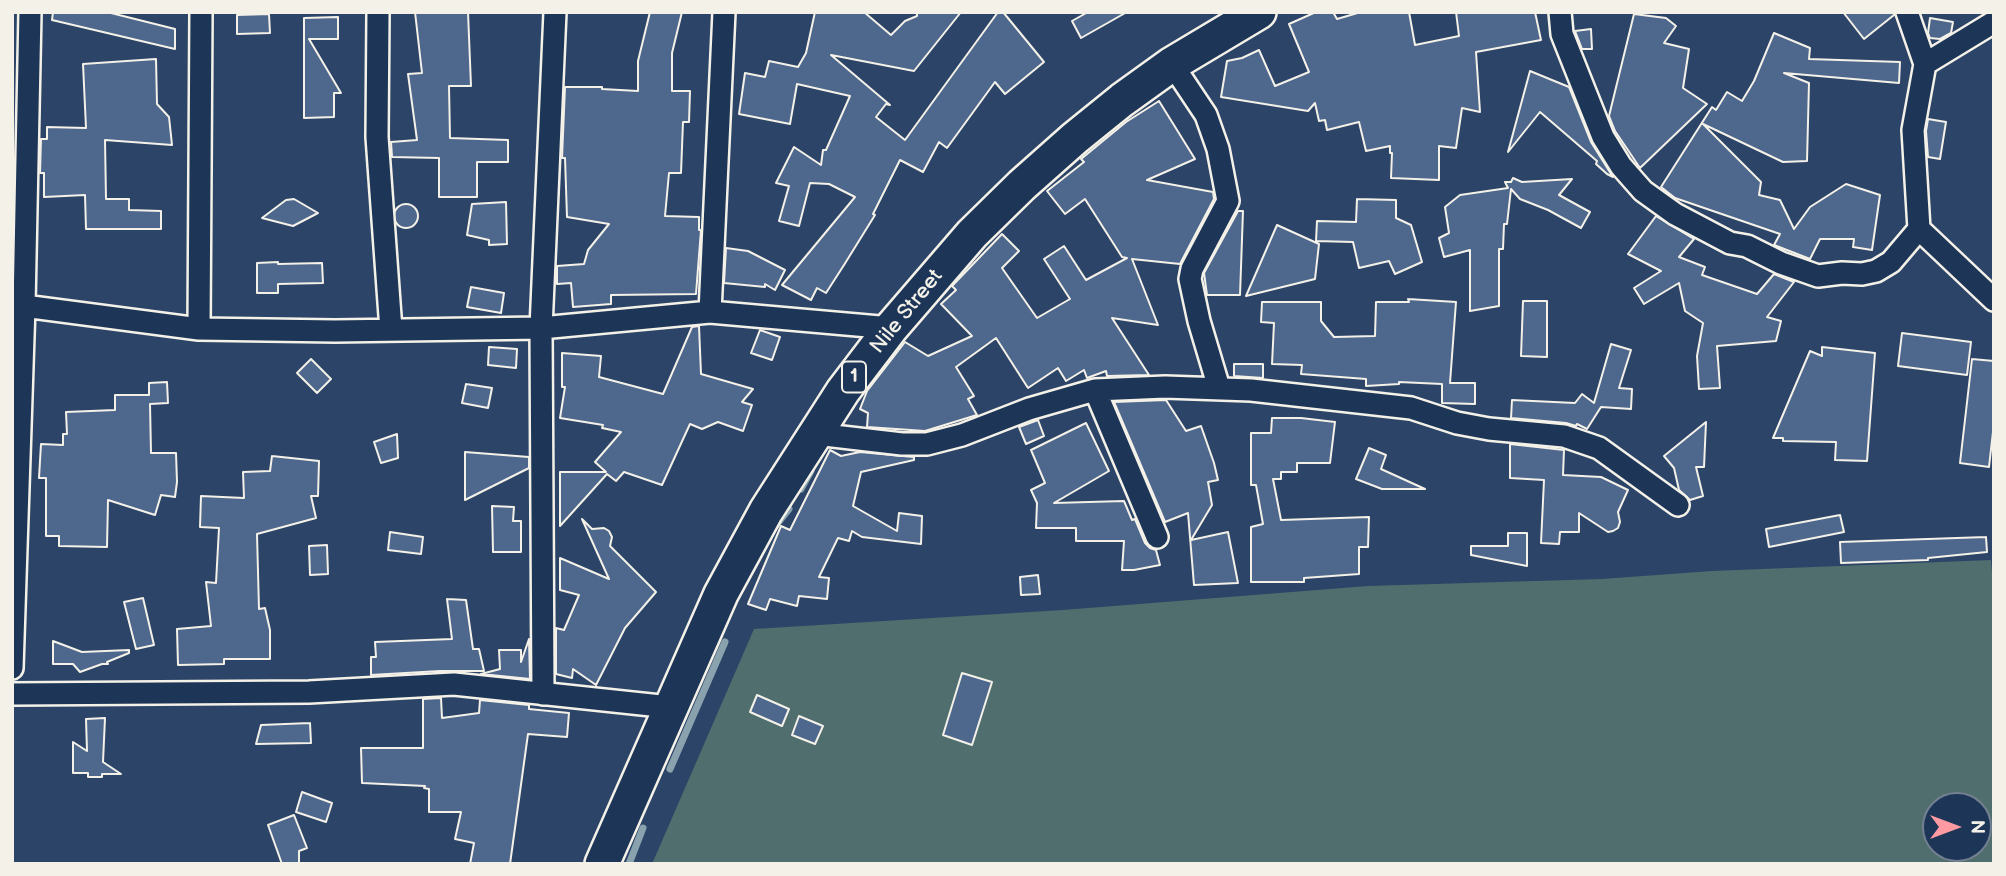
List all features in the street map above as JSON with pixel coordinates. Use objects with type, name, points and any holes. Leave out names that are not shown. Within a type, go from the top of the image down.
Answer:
[{"type":"main road","name":"Nile Street","points":[[602,864],[721,594],[766,511],[844,391],[891,328],[972,234],[1022,185],[1122,100],[1172,64],[1259,12]]},
{"type":"street","points":[[12,668],[18,307],[30,12]]},
{"type":"street","points":[[199,329],[201,12]]},
{"type":"street","points":[[378,12],[377,137],[391,330]]},
{"type":"street","points":[[543,694],[541,328],[555,12]]},
{"type":"street","points":[[710,312],[724,12]]},
{"type":"street","points":[[1560,12],[1562,34],[1603,137],[1621,166],[1643,191],[1675,214],[1730,243],[1747,246],[1781,263],[1818,276],[1876,271],[1891,262],[1919,229]]},
{"type":"street","points":[[1907,12],[1924,64],[1913,130],[1919,229],[1994,300]]},
{"type":"street","points":[[1924,64],[1994,22]]},
{"type":"street","points":[[1172,64],[1206,115],[1218,149],[1228,201],[1192,269],[1190,279],[1199,321],[1219,388]]},
{"type":"street","points":[[18,307],[199,329],[541,328],[710,312],[891,328]]},
{"type":"street","points":[[816,435],[927,444],[962,435],[1029,409],[1095,390],[1219,388],[1411,408],[1467,425],[1564,436],[1599,448],[1678,506]]},
{"type":"street","points":[[1095,390],[1157,537]]},
{"type":"street","points":[[12,694],[309,692],[454,684],[670,708]]},
{"type":"green space","points":[[1991,560],[1994,596],[1994,864],[652,864],[754,629],[1063,610],[1368,586],[1602,579],[1712,571]]},
{"type":"building","points":[[53,12],[107,12],[175,29],[175,49],[52,20]]},
{"type":"building","points":[[415,12],[468,12],[471,86],[449,86],[450,138],[508,140],[508,162],[477,162],[477,197],[439,197],[439,158],[392,157],[391,142],[417,140],[408,74],[422,73]]},
{"type":"building","points":[[650,12],[682,12],[672,53],[672,91],[690,91],[689,122],[683,122],[681,173],[669,173],[665,216],[699,217],[701,230],[696,294],[611,295],[611,304],[573,307],[571,283],[557,284],[557,266],[584,264],[588,250],[609,224],[567,217],[565,158],[562,158],[565,87],[638,91],[638,61]]},
{"type":"building","points":[[815,12],[864,12],[891,35],[905,21],[917,16],[917,12],[961,12],[914,71],[831,55],[890,105],[886,104],[876,117],[905,140],[998,12],[1003,12],[1044,62],[1005,94],[995,82],[947,148],[939,142],[923,172],[900,160],[873,214],[875,215],[844,265],[826,293],[817,288],[811,300],[782,285],[855,197],[829,184],[810,183],[799,226],[779,221],[789,186],[776,183],[794,147],[821,165],[823,150],[826,150],[850,96],[797,84],[790,124],[739,114],[745,73],[765,77],[769,61],[798,67],[806,53]]},
{"type":"building","points":[[1088,12],[1127,12],[1081,38],[1072,21]]},
{"type":"building","points":[[1316,12],[1333,12],[1337,19],[1361,12],[1409,12],[1415,45],[1459,36],[1456,12],[1535,12],[1541,40],[1476,52],[1480,112],[1462,108],[1456,148],[1439,146],[1439,180],[1391,178],[1390,146],[1366,151],[1359,122],[1327,130],[1325,120],[1319,121],[1315,103],[1308,111],[1221,97],[1227,61],[1259,50],[1275,86],[1309,72],[1289,24]]},
{"type":"building","points":[[1843,12],[1894,12],[1894,15],[1864,39]]},
{"type":"building","points":[[269,14],[270,33],[237,34],[237,15]]},
{"type":"building","points":[[1634,14],[1666,18],[1676,26],[1664,43],[1689,49],[1683,88],[1707,104],[1640,168],[1615,131],[1609,116]]},
{"type":"building","points":[[338,17],[338,39],[309,39],[341,93],[334,93],[334,117],[304,118],[304,18]]},
{"type":"building","points":[[1930,18],[1953,22],[1951,33],[1940,39],[1930,38]]},
{"type":"building","points":[[1591,29],[1592,49],[1582,49],[1575,31]]},
{"type":"building","points":[[1774,33],[1810,48],[1809,59],[1900,62],[1899,83],[1784,73],[1809,83],[1807,161],[1783,162],[1703,124],[1761,182],[1759,195],[1780,200],[1794,229],[1810,207],[1846,184],[1880,195],[1872,250],[1853,247],[1854,239],[1820,239],[1810,259],[1774,245],[1780,234],[1675,198],[1661,187],[1712,107],[1716,110],[1727,92],[1742,101],[1754,81]]},
{"type":"building","points":[[156,59],[157,104],[169,117],[172,145],[105,140],[106,199],[129,199],[129,210],[161,211],[161,229],[86,229],[85,195],[44,197],[44,173],[40,173],[41,139],[47,139],[47,127],[86,128],[83,64]]},
{"type":"building","points":[[1530,71],[1569,87],[1591,142],[1613,177],[1540,112],[1508,152]]},
{"type":"building","points":[[1159,101],[1195,159],[1147,180],[1213,192],[1214,199],[1180,264],[1132,259],[1158,325],[1112,318],[1149,375],[1107,376],[1106,371],[1087,378],[1084,370],[1066,381],[1058,368],[1028,388],[996,338],[956,367],[974,396],[968,399],[977,415],[925,431],[867,427],[868,413],[860,409],[867,391],[905,342],[928,356],[972,336],[941,304],[956,290],[952,286],[1002,234],[1019,251],[1002,268],[1037,318],[1070,299],[1044,259],[1064,246],[1086,280],[1127,258],[1122,257],[1085,199],[1065,214],[1047,191],[1084,162],[1081,159],[1126,122]]},
{"type":"building","points":[[1928,119],[1946,122],[1940,159],[1928,157]]},
{"type":"building","points":[[1513,178],[1522,182],[1572,179],[1559,195],[1590,212],[1581,228],[1520,199],[1511,189],[1507,224],[1504,224],[1503,249],[1499,249],[1499,306],[1470,311],[1470,250],[1444,257],[1439,238],[1449,233],[1445,207],[1460,195],[1508,188],[1505,182],[1511,182]]},
{"type":"building","points":[[294,199],[318,213],[293,226],[262,218],[286,200]]},
{"type":"building","points":[[1357,199],[1396,200],[1396,218],[1411,225],[1422,262],[1395,274],[1389,261],[1359,268],[1353,242],[1316,241],[1317,221],[1356,222]]},
{"type":"building","points":[[506,202],[507,244],[489,245],[489,240],[467,235],[472,204]]},
{"type":"building","points":[[406,204],[415,207],[418,216],[415,225],[406,228],[397,225],[394,216],[397,207]]},
{"type":"building","points":[[1238,211],[1243,211],[1240,295],[1207,295],[1204,273]]},
{"type":"building","points":[[1656,216],[1694,239],[1679,257],[1705,267],[1702,275],[1757,294],[1774,274],[1794,282],[1767,317],[1781,321],[1776,341],[1717,346],[1720,388],[1699,389],[1697,356],[1703,323],[1685,311],[1679,283],[1644,304],[1634,288],[1661,271],[1628,254]]},
{"type":"building","points":[[1277,225],[1319,244],[1315,279],[1246,296]]},
{"type":"building","points":[[726,248],[748,251],[785,270],[775,290],[765,284],[765,287],[724,283]]},
{"type":"building","points":[[257,263],[322,263],[323,283],[278,284],[278,293],[257,293]]},
{"type":"building","points":[[471,287],[504,293],[501,313],[467,307]]},
{"type":"building","points":[[1408,299],[1456,302],[1450,383],[1475,383],[1475,404],[1442,403],[1442,384],[1399,382],[1366,386],[1366,379],[1301,374],[1302,365],[1272,364],[1274,323],[1261,322],[1262,302],[1321,302],[1321,321],[1334,337],[1375,336],[1376,302],[1409,302]]},
{"type":"building","points":[[1523,301],[1547,301],[1547,357],[1521,356]]},
{"type":"building","points":[[699,326],[701,374],[753,389],[742,402],[752,405],[743,431],[718,422],[702,429],[690,424],[662,485],[624,472],[616,481],[607,474],[560,526],[560,472],[606,472],[595,462],[621,432],[602,428],[603,425],[560,418],[565,387],[562,387],[562,353],[601,356],[599,377],[663,394],[692,327]]},
{"type":"building","points":[[760,330],[780,337],[772,360],[751,353]]},
{"type":"building","points":[[1902,333],[1971,342],[1967,375],[1898,366]]},
{"type":"building","points":[[1611,344],[1631,350],[1619,388],[1632,389],[1631,409],[1601,407],[1587,429],[1577,424],[1511,418],[1512,400],[1575,403],[1582,394],[1594,403]]},
{"type":"building","points":[[489,347],[517,349],[516,368],[488,365]]},
{"type":"building","points":[[1822,347],[1875,353],[1867,461],[1835,460],[1836,442],[1783,441],[1783,438],[1773,438],[1810,351],[1822,356]]},
{"type":"building","points":[[311,359],[331,379],[317,393],[297,373]]},
{"type":"building","points":[[1972,359],[1994,361],[1994,423],[1989,467],[1960,463]]},
{"type":"building","points":[[1234,364],[1263,364],[1263,378],[1234,376]]},
{"type":"building","points":[[167,382],[168,403],[150,404],[151,453],[176,453],[175,497],[161,495],[155,515],[108,500],[107,547],[59,546],[59,536],[46,536],[46,478],[39,478],[41,444],[63,445],[63,434],[67,434],[66,412],[115,410],[115,395],[149,395],[149,383]]},
{"type":"building","points":[[466,384],[492,388],[488,408],[462,403]]},
{"type":"building","points":[[1166,400],[1186,431],[1201,426],[1218,480],[1208,482],[1212,505],[1191,540],[1228,532],[1238,583],[1194,585],[1188,513],[1165,522],[1114,402]]},
{"type":"building","points":[[1272,418],[1335,422],[1330,463],[1297,463],[1297,472],[1281,472],[1281,479],[1273,479],[1281,520],[1369,517],[1368,547],[1359,547],[1359,574],[1304,578],[1304,582],[1251,582],[1251,527],[1263,524],[1256,485],[1251,485],[1251,433],[1271,433]]},
{"type":"building","points":[[1038,420],[1044,436],[1026,444],[1019,427]]},
{"type":"building","points":[[1706,422],[1704,467],[1696,467],[1703,496],[1690,500],[1679,490],[1674,468],[1664,456]]},
{"type":"building","points":[[1086,423],[1109,471],[1054,503],[1124,501],[1145,543],[1156,550],[1160,565],[1122,570],[1124,541],[1076,541],[1076,528],[1036,528],[1037,503],[1031,490],[1045,483],[1031,450]]},
{"type":"building","points":[[397,434],[398,458],[381,463],[374,442]]},
{"type":"building","points":[[1510,444],[1564,450],[1563,475],[1601,477],[1628,490],[1618,512],[1618,528],[1608,532],[1579,513],[1579,532],[1560,532],[1559,544],[1541,543],[1544,480],[1510,478]]},
{"type":"building","points":[[1369,448],[1386,455],[1381,469],[1425,489],[1382,489],[1356,479]]},
{"type":"building","points":[[830,450],[841,456],[860,452],[914,457],[914,460],[861,472],[853,506],[897,531],[899,513],[922,516],[921,544],[862,537],[852,531],[849,541],[838,538],[819,577],[829,578],[827,599],[799,596],[797,606],[770,599],[766,610],[748,604],[781,526],[790,530]]},
{"type":"building","points":[[465,452],[529,457],[529,468],[465,500]]},
{"type":"building","points":[[272,456],[319,461],[318,496],[311,496],[316,518],[257,534],[259,609],[265,608],[270,630],[270,659],[224,659],[224,664],[178,665],[177,629],[211,626],[206,582],[216,583],[219,528],[200,527],[201,496],[244,498],[243,472],[270,471]]},
{"type":"building","points":[[492,506],[514,507],[513,521],[521,521],[521,552],[493,552]]},
{"type":"building","points":[[1840,515],[1844,532],[1769,547],[1766,529]]},
{"type":"building","points":[[582,519],[592,529],[604,528],[609,531],[612,537],[610,546],[656,592],[625,628],[596,685],[573,669],[572,678],[556,674],[556,628],[564,630],[579,595],[560,590],[560,558],[609,579]]},
{"type":"building","points":[[390,532],[423,537],[421,554],[388,550]]},
{"type":"building","points":[[1508,533],[1527,533],[1527,566],[1471,555],[1471,546],[1508,546]]},
{"type":"building","points":[[1986,537],[1987,552],[1928,560],[1841,563],[1840,542]]},
{"type":"building","points":[[327,545],[328,574],[310,575],[309,546]]},
{"type":"building","points":[[1038,575],[1040,594],[1021,595],[1020,577]]},
{"type":"building","points":[[143,598],[154,645],[136,649],[124,602]]},
{"type":"building","points":[[447,599],[466,600],[473,649],[479,649],[484,671],[371,675],[371,657],[376,657],[375,642],[452,639]]},
{"type":"building","points":[[529,639],[530,679],[481,674],[500,669],[499,650],[521,650],[521,662]]},
{"type":"building","points":[[53,641],[82,652],[129,650],[129,653],[107,662],[108,664],[80,672],[73,664],[53,664]]},
{"type":"building","points":[[962,673],[992,682],[972,745],[943,735]]},
{"type":"building","points":[[757,695],[789,709],[782,726],[750,712]]},
{"type":"building","points":[[441,698],[442,718],[479,713],[480,700],[529,705],[529,709],[569,713],[567,737],[528,734],[510,864],[470,864],[474,843],[455,839],[461,812],[429,812],[429,789],[424,788],[425,786],[362,783],[361,748],[423,748],[423,699]]},
{"type":"building","points":[[799,716],[823,726],[815,744],[792,735]]},
{"type":"building","points":[[105,718],[103,762],[121,774],[88,777],[88,773],[73,773],[73,742],[87,751],[86,719]]},
{"type":"building","points":[[310,723],[311,743],[256,744],[261,725]]},
{"type":"building","points":[[302,792],[332,803],[326,822],[296,812]]},
{"type":"building","points":[[294,815],[307,848],[299,851],[299,864],[282,864],[268,825]]},
{"type":"waterway","points":[[801,489],[811,471]]},
{"type":"waterway","points":[[773,529],[789,509]]},
{"type":"waterway","points":[[670,769],[725,642]]},
{"type":"waterway","points":[[629,864],[643,828]]}]
